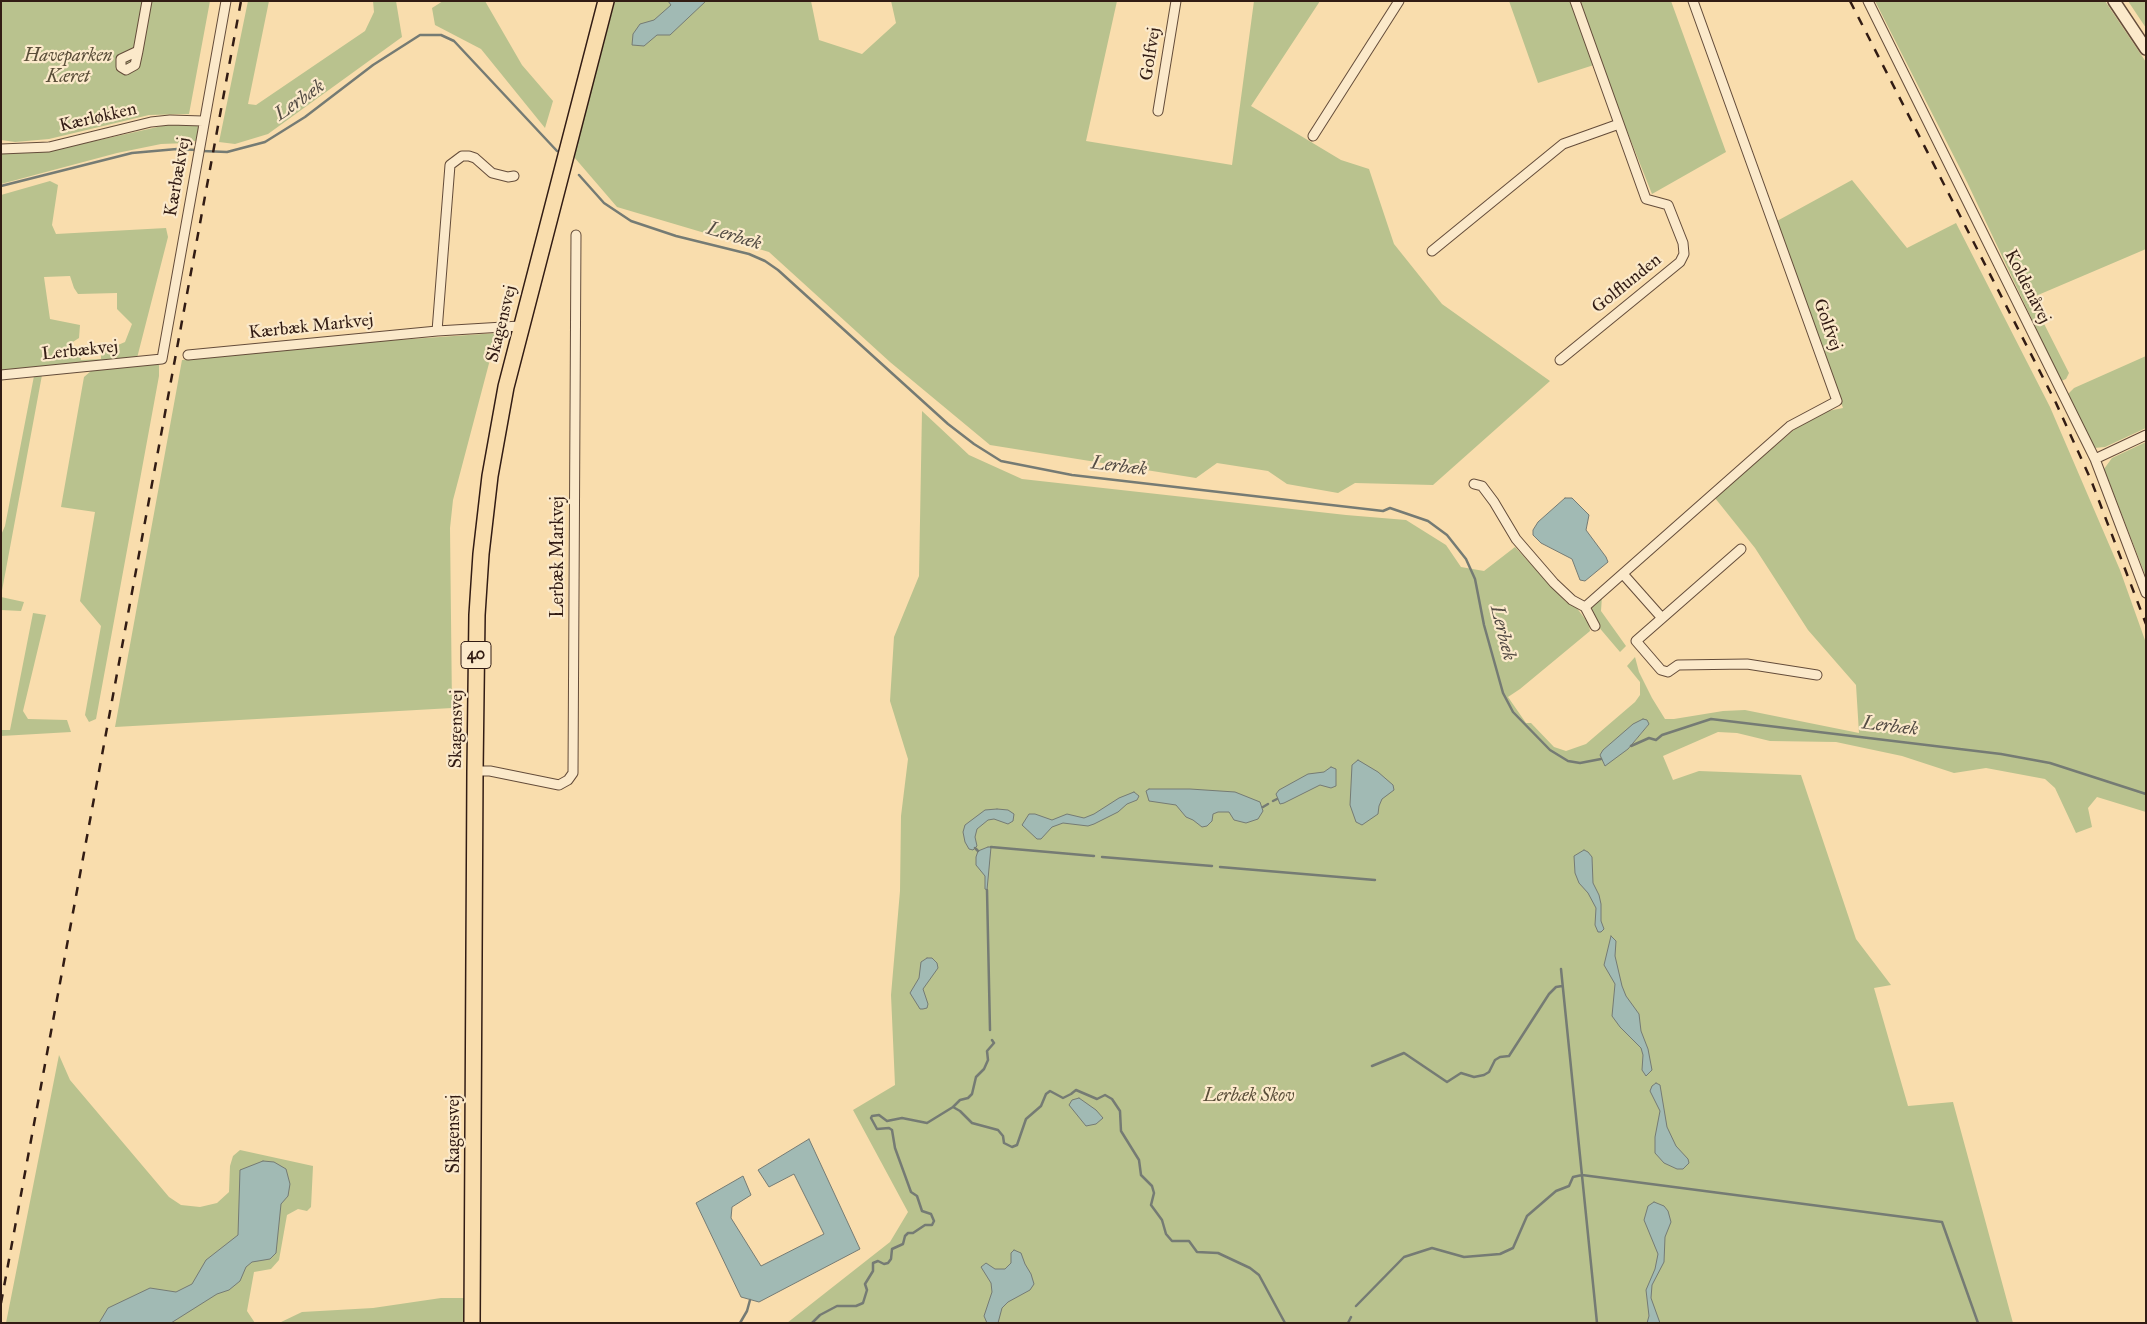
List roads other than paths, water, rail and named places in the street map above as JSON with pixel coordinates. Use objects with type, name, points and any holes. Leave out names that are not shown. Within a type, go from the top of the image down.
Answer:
[{"type":"main road","name":"Skagensvej","points":[[472,1323],[477,615],[482,545],[493,452],[506,387],[520,326],[606,1]]},
{"type":"street","points":[[138,51],[147,1]]},
{"type":"street","name":"Kærbækvej","points":[[162,359],[199,155],[203,121],[226,1]]},
{"type":"street","name":"Golfvej","points":[[1158,111],[1176,1]]},
{"type":"street","points":[[1313,136],[1399,1]]},
{"type":"street","name":"Golflunden","points":[[1560,360],[1680,262],[1684,254],[1683,243],[1668,205],[1646,200],[1575,1]]},
{"type":"street","name":"Golfvej","points":[[1585,607],[1790,426],[1837,401],[1692,1]]},
{"type":"street","name":"Koldenåvej","points":[[1868,1],[2096,459],[2146,593]]},
{"type":"street","points":[[2114,1],[2146,49]]},
{"type":"street","name":"Kærløkken","points":[[1,149],[49,147],[152,122],[170,120],[203,121]]},
{"type":"street","points":[[1432,251],[1563,144],[1619,124]]},
{"type":"street","points":[[437,330],[450,166],[462,156],[469,156],[475,158],[492,173],[508,177],[514,176]]},
{"type":"street","name":"Lerbæk Markvej","points":[[475,771],[490,771],[559,785],[568,780],[574,773],[576,235]]},
{"type":"street","name":"Kærbæk Markvej","points":[[188,356],[437,330],[520,326]]},
{"type":"street","name":"Lerbækvej","points":[[1,375],[162,359]]},
{"type":"street","points":[[2096,459],[2146,435]]},
{"type":"street","points":[[1474,484],[1482,486],[1516,539],[1554,583],[1572,600],[1585,607],[1595,626]]},
{"type":"street","points":[[1740,549],[1636,641],[1661,670],[1668,672],[1678,665],[1747,664],[1817,675]]},
{"type":"street","points":[[1624,574],[1662,618]]},
{"type":"water","points":[[668,1],[706,1],[670,35],[657,35],[644,46],[632,45],[633,34],[640,24],[654,20],[671,5]]},
{"type":"water","points":[[1565,498],[1572,498],[1589,515],[1586,530],[1608,562],[1585,581],[1580,580],[1572,559],[1541,543],[1533,535],[1533,530],[1538,522]]},
{"type":"water","points":[[1643,719],[1647,720],[1649,724],[1628,749],[1605,766],[1600,755],[1603,750],[1633,724]]},
{"type":"water","points":[[1358,760],[1378,772],[1393,785],[1394,790],[1382,799],[1378,814],[1362,825],[1356,822],[1350,805],[1352,765]]},
{"type":"water","points":[[1331,767],[1336,769],[1336,786],[1331,788],[1320,785],[1280,804],[1276,794],[1279,790],[1308,774],[1324,772]]},
{"type":"water","points":[[1149,789],[1235,792],[1260,802],[1263,811],[1258,819],[1246,823],[1234,820],[1229,812],[1218,812],[1213,814],[1212,821],[1207,826],[1202,827],[1186,817],[1176,805],[1149,801],[1146,791]]},
{"type":"water","points":[[1134,792],[1139,796],[1137,800],[1127,804],[1118,812],[1088,826],[1063,823],[1052,827],[1041,839],[1037,839],[1022,825],[1029,814],[1035,814],[1052,820],[1067,814],[1084,818],[1119,798]]},
{"type":"water","points":[[985,810],[1008,810],[1014,814],[1013,821],[1008,824],[994,819],[988,820],[977,829],[975,837],[977,846],[973,850],[969,849],[963,832],[965,825]]},
{"type":"water","points":[[991,847],[987,890],[985,889],[985,876],[976,865],[976,857],[978,851]]},
{"type":"water","points":[[1584,850],[1592,857],[1593,883],[1599,895],[1601,921],[1604,929],[1601,932],[1598,932],[1595,925],[1596,908],[1588,893],[1579,883],[1575,873],[1574,856]]},
{"type":"water","points":[[1611,936],[1616,941],[1615,956],[1622,986],[1626,996],[1639,1014],[1641,1031],[1648,1049],[1652,1070],[1646,1076],[1642,1070],[1643,1055],[1641,1048],[1612,1016],[1615,984],[1604,965]]},
{"type":"water","points":[[927,958],[932,958],[937,963],[938,968],[923,989],[928,1004],[927,1008],[920,1009],[910,993],[919,978],[921,962]]},
{"type":"water","points":[[1656,1083],[1660,1085],[1667,1127],[1676,1146],[1688,1159],[1689,1163],[1683,1169],[1677,1169],[1664,1163],[1655,1153],[1655,1137],[1660,1111],[1650,1091]]},
{"type":"water","points":[[1079,1098],[1096,1110],[1103,1118],[1096,1124],[1086,1126],[1069,1105],[1072,1100]]},
{"type":"water","points":[[809,1139],[860,1249],[759,1302],[741,1297],[696,1203],[743,1176],[751,1195],[732,1207],[731,1218],[761,1266],[824,1234],[794,1174],[769,1187],[758,1170]]},
{"type":"water","points":[[263,1161],[274,1162],[286,1169],[290,1184],[288,1196],[281,1204],[276,1253],[270,1259],[252,1262],[246,1267],[240,1281],[229,1290],[217,1294],[171,1323],[99,1323],[108,1308],[150,1288],[176,1292],[192,1284],[206,1260],[238,1235],[240,1170]]},
{"type":"water","points":[[1654,1202],[1664,1206],[1668,1211],[1671,1222],[1665,1237],[1664,1262],[1652,1285],[1651,1298],[1660,1323],[1647,1323],[1649,1316],[1646,1290],[1655,1269],[1658,1254],[1644,1220],[1648,1206]]},
{"type":"water","points":[[1014,1250],[1021,1253],[1034,1284],[1030,1290],[1008,1302],[1002,1308],[998,1323],[987,1323],[984,1316],[992,1292],[991,1283],[981,1267],[986,1263],[995,1269],[1005,1269],[1011,1263],[1011,1253]]},
{"type":"waterway","name":"Lerbæk","points":[[202,151],[227,152],[265,142],[305,117],[373,65],[420,35],[441,35],[454,41],[557,151]]},
{"type":"waterway","name":"Lerbæk","points":[[1,186],[132,153],[177,149],[197,150]]},
{"type":"waterway","name":"Lerbæk","points":[[579,175],[604,203],[631,221],[676,236],[749,254],[765,261],[778,270],[948,424],[974,444],[1001,461],[1072,475],[1383,511],[1390,508],[1428,521],[1447,535],[1466,559],[1475,579],[1484,625],[1503,693],[1513,712],[1550,750],[1568,761],[1580,763],[1601,759]]},
{"type":"waterway","name":"Lerbæk","points":[[1631,746],[1649,738],[1656,740],[1662,735],[1711,719],[2001,754],[2050,763],[2146,794]]},
{"type":"waterway","points":[[1273,801],[1277,799]]},
{"type":"waterway","points":[[1263,807],[1268,804]]},
{"type":"waterway","points":[[991,847],[1094,856]]},
{"type":"waterway","points":[[975,848],[978,851]]},
{"type":"waterway","points":[[1102,857],[1212,866]]},
{"type":"waterway","points":[[1220,867],[1375,880]]},
{"type":"waterway","points":[[987,890],[990,1030]]},
{"type":"waterway","points":[[1561,969],[1597,1323]]},
{"type":"waterway","points":[[1372,1066],[1404,1053],[1447,1082],[1461,1073],[1474,1077],[1484,1075],[1489,1072],[1495,1060],[1500,1057],[1509,1056],[1549,994],[1556,987],[1562,986]]},
{"type":"waterway","points":[[953,1107],[960,1100],[968,1098],[972,1094],[976,1077],[984,1069],[988,1060],[987,1051],[994,1043],[992,1040]]},
{"type":"waterway","points":[[812,1323],[820,1315],[837,1306],[856,1306],[863,1303],[867,1290],[865,1284],[873,1271],[873,1263],[878,1261],[884,1264],[888,1263],[891,1259],[892,1249],[903,1244],[908,1233],[913,1233],[925,1225],[932,1225],[934,1221],[931,1214],[922,1211],[917,1196],[911,1192],[895,1148],[892,1130],[889,1128],[877,1129],[871,1118],[872,1116],[879,1115],[887,1121],[902,1118],[927,1123],[953,1107],[972,1123],[998,1130],[1003,1136],[1004,1143],[1012,1147],[1017,1145],[1026,1119],[1041,1106],[1046,1094],[1050,1091],[1063,1098],[1076,1090],[1097,1099],[1105,1095],[1112,1099],[1120,1111],[1121,1131],[1139,1160],[1141,1175],[1152,1186],[1154,1193],[1151,1205],[1162,1220],[1166,1234],[1172,1241],[1189,1241],[1197,1252],[1218,1253],[1250,1268],[1259,1275],[1285,1323]]},
{"type":"waterway","points":[[1356,1306],[1404,1257],[1432,1248],[1464,1257],[1500,1254],[1513,1248],[1527,1216],[1556,1191],[1569,1186],[1573,1177],[1582,1175],[1942,1222],[1978,1323]]},
{"type":"waterway","points":[[740,1323],[747,1311],[750,1300]]},
{"type":"waterway","points":[[1348,1323],[1351,1317]]},
{"type":"railway","points":[[1,1303],[241,1]]},
{"type":"railway","points":[[1850,1],[2056,403],[2091,480],[2146,624]]},
{"type":"park label","name":"Haveparken Kæret","points":[[68,67]]},
{"type":"park label","name":"Lerbæk Skov","points":[[1249,1097]]}]
